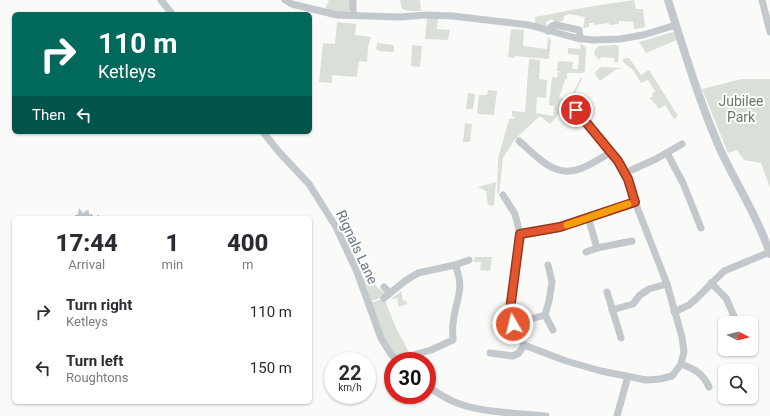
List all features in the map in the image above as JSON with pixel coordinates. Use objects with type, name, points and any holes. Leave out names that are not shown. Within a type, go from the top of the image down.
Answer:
[{"type":"street","points":[[161,0],[170,12]]},
{"type":"street","points":[[285,0],[292,4],[336,15],[399,18],[426,15],[453,16],[529,25],[580,39],[592,40],[620,39],[643,35],[676,25]]},
{"type":"street","points":[[353,0],[353,15]]},
{"type":"street","points":[[668,0],[701,100],[716,138],[729,168],[760,228],[770,253],[724,271],[689,305],[674,312]]},
{"type":"street","points":[[762,0],[770,32]]},
{"type":"street","points":[[503,195],[515,214],[520,234],[510,310],[513,324],[524,345],[566,361],[601,371],[646,380],[672,376],[681,364],[684,352],[667,284],[625,173],[611,152],[576,110]]},
{"type":"street","name":"Rignals Lane","points":[[265,134],[309,184],[336,227],[357,272],[381,338],[389,352]]},
{"type":"street","points":[[519,141],[557,170],[573,171],[611,152]]},
{"type":"street","points":[[625,173],[667,153],[682,144]]},
{"type":"street","points":[[667,153],[683,183],[701,228]]},
{"type":"street","points":[[520,234],[560,227],[635,202]]},
{"type":"street","points":[[588,217],[597,248]]},
{"type":"street","points":[[586,252],[597,248],[632,241]]},
{"type":"street","points":[[384,287],[387,295],[418,273],[455,265],[469,260]]},
{"type":"street","points":[[423,352],[456,341],[453,324],[460,281],[455,265]]},
{"type":"street","points":[[548,265],[552,282],[545,315],[553,330]]},
{"type":"street","points":[[711,283],[726,298],[734,316]]},
{"type":"street","points":[[612,310],[633,304],[640,295],[649,289],[667,284]]},
{"type":"street","points":[[607,292],[621,338]]},
{"type":"street","points":[[513,324],[545,315]]},
{"type":"street","points":[[490,353],[513,356],[519,353],[524,345]]},
{"type":"street","points":[[681,364],[703,376],[709,387]]},
{"type":"street","points":[[617,416],[628,376]]},
{"type":"street","points":[[436,391],[450,400],[469,407],[484,410],[546,416]]},
{"type":"green space","points":[[329,0],[351,0],[351,8],[348,12],[324,12]]},
{"type":"green space","points":[[400,0],[420,0],[421,11],[408,11],[402,9]]},
{"type":"green space","points":[[634,0],[636,9],[643,9],[645,27],[634,29],[633,21],[619,21],[619,24],[610,25],[609,23],[594,25],[594,23],[589,23],[589,27],[583,28],[585,17],[570,14],[564,16],[563,21],[554,23],[552,19],[546,22],[547,26],[545,27],[535,26],[535,17]]},
{"type":"green space","points":[[427,18],[438,18],[437,29],[450,30],[448,40],[425,39]]},
{"type":"green space","points":[[337,22],[356,24],[355,35],[371,37],[368,47],[367,62],[359,61],[357,77],[332,75],[332,83],[319,82],[323,43],[335,44]]},
{"type":"green space","points":[[511,29],[524,30],[523,46],[547,49],[548,37],[551,40],[549,58],[508,57]]},
{"type":"green space","points":[[673,32],[679,39],[646,53],[639,42]]},
{"type":"green space","points":[[377,43],[394,45],[394,52],[379,51],[376,49]]},
{"type":"green space","points":[[581,43],[586,48],[585,71],[583,73],[567,73],[567,79],[565,79],[559,98],[567,99],[573,93],[581,77],[582,79],[572,99],[550,124],[540,116],[515,139],[503,158],[499,193],[497,193],[498,159],[509,119],[516,118],[512,116],[512,111],[525,112],[529,59],[540,60],[539,79],[547,80],[546,98],[537,97],[536,113],[553,116],[554,106],[549,105],[552,77],[557,78],[558,72],[562,72],[557,71],[558,61],[573,62],[572,69],[578,69],[579,55],[568,54],[568,48],[580,49]]},
{"type":"green space","points":[[412,45],[422,46],[420,67],[411,66]]},
{"type":"green space","points":[[599,46],[619,46],[618,62],[614,62],[614,58],[601,57],[598,59],[594,54],[595,50]]},
{"type":"green space","points":[[629,58],[641,75],[649,70],[678,116],[674,119],[665,105],[659,109],[650,98],[653,96],[652,94],[655,91],[648,80],[641,83],[633,70],[623,62],[623,59]]},
{"type":"green space","points":[[601,67],[623,68],[617,69],[600,81],[595,74]]},
{"type":"green space","name":"Jubilee Park","points":[[742,79],[770,79],[770,188],[761,163],[744,160],[737,150],[728,153],[702,89]]},
{"type":"green space","points":[[488,90],[497,91],[494,115],[477,114],[479,95],[487,95]]},
{"type":"green space","points":[[468,93],[475,94],[473,109],[466,109]]},
{"type":"green space","points":[[465,123],[472,124],[470,142],[463,142]]},
{"type":"green space","points":[[496,182],[494,206],[488,205],[486,191],[478,187]]},
{"type":"green space","points":[[475,257],[492,257],[490,271],[480,270],[481,262],[474,262]]},
{"type":"green space","points":[[369,274],[374,284],[385,294],[384,297],[371,301],[363,277]]},
{"type":"green space","points":[[401,291],[403,301],[406,300],[407,304],[399,307],[397,298],[391,299]]},
{"type":"green space","points":[[384,298],[396,328],[409,352],[392,352],[368,304]]},
{"type":"shaded area","points":[[79,208],[83,213],[86,210],[89,211],[89,214],[92,214],[93,216],[74,216],[78,214]]},
{"type":"slow traffic","points":[[567,225],[628,204]]},
{"type":"route","points":[[513,324],[510,310],[520,234],[560,227],[635,202],[628,179],[618,161],[576,110]]}]
